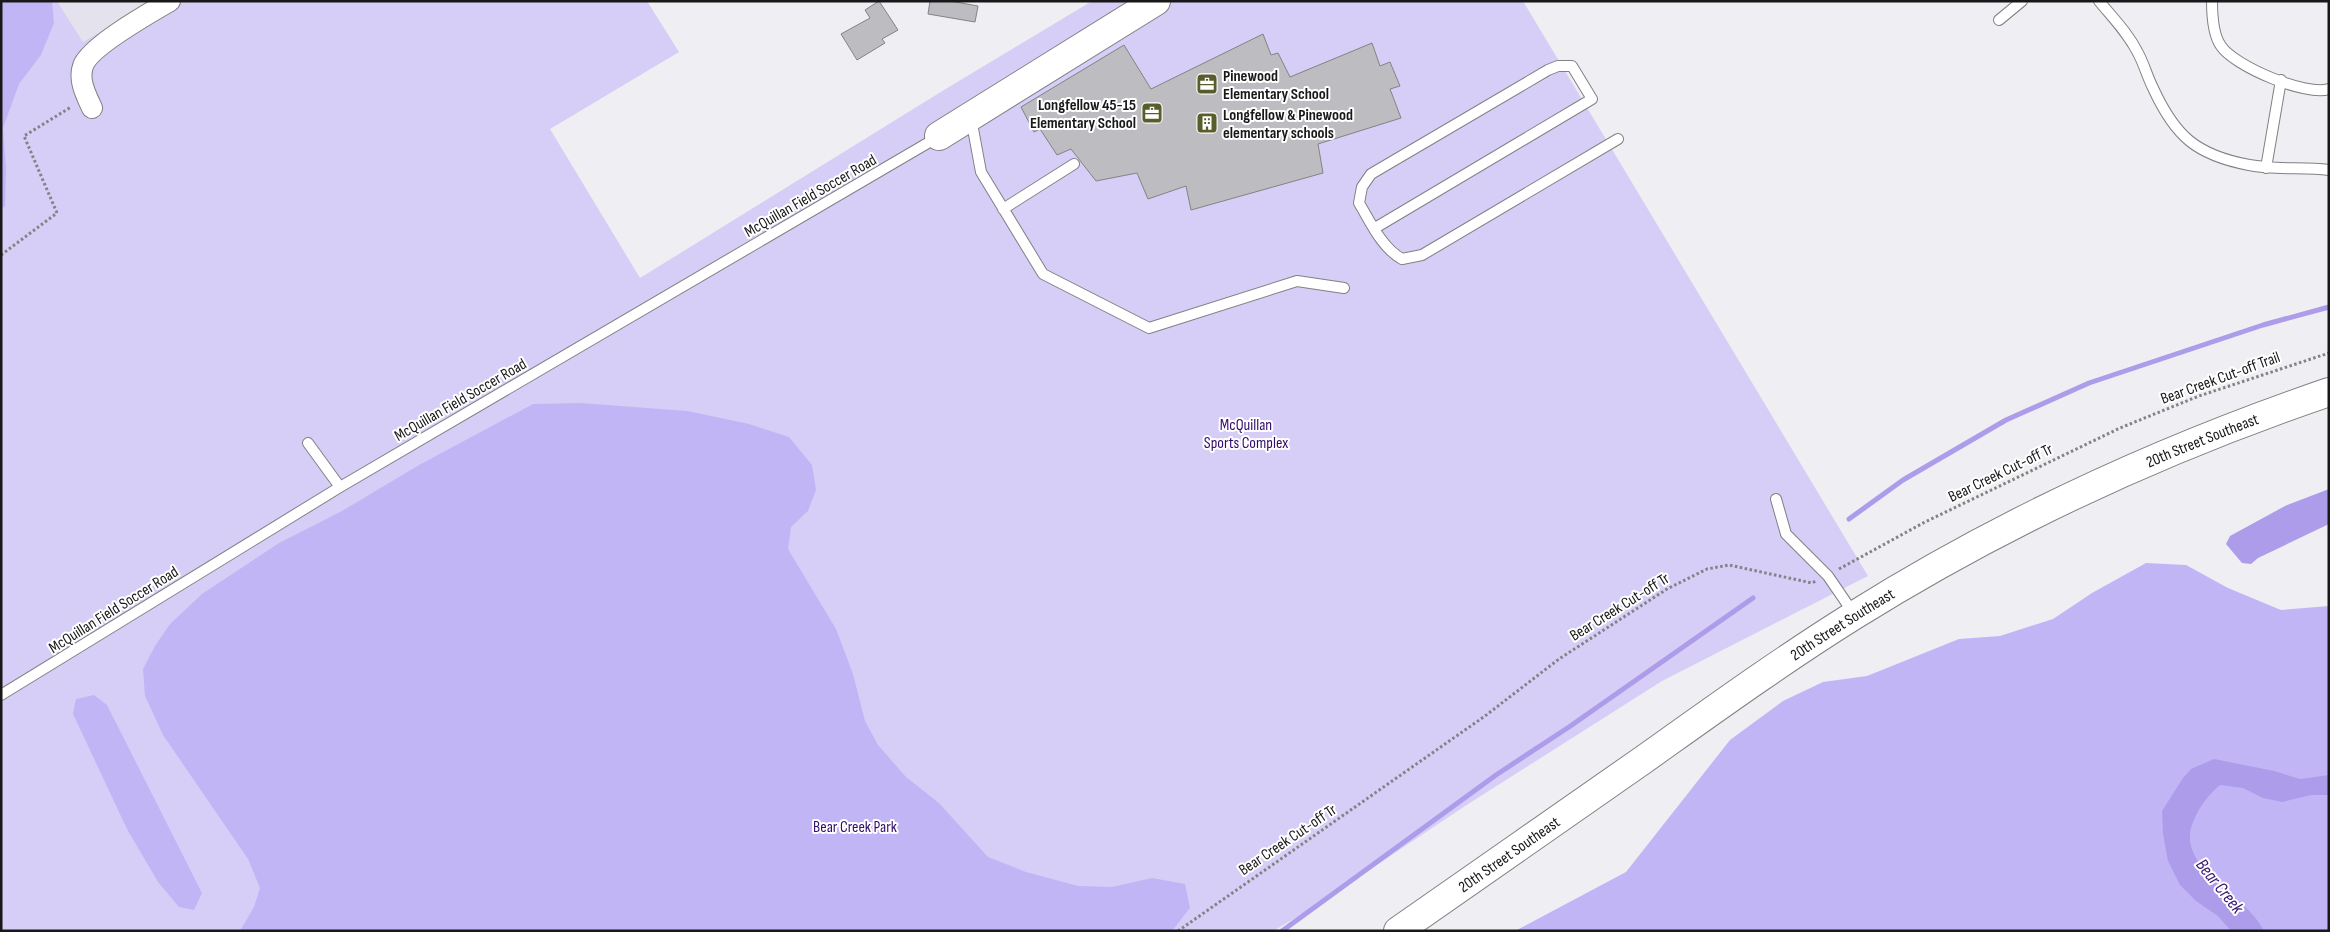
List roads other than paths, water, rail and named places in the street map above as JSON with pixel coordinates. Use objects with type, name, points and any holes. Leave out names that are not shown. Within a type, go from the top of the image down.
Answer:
[{"type":"street","points":[[84,106],[81,77],[83,66],[89,56],[117,35],[170,1]]},
{"type":"street","points":[[939,136],[1156,1]]},
{"type":"street","name":"20th Street Southeast","points":[[1398,931],[1737,693],[1854,615],[1993,535],[2060,501],[2161,455],[2329,392]]},
{"type":"lane","points":[[1999,20],[2022,1]]},
{"type":"lane","points":[[2099,1],[2123,28],[2138,53],[2165,112],[2178,131],[2193,145],[2215,155],[2266,168],[2315,168],[2329,170]]},
{"type":"lane","points":[[2212,1],[2217,36],[2221,46],[2230,56],[2300,89],[2324,91],[2329,89]]},
{"type":"lane","points":[[1375,228],[1592,99],[1572,66],[1558,66],[1371,174],[1362,187],[1359,203],[1390,253],[1402,259],[1422,254],[1618,138]]},
{"type":"lane","points":[[2266,168],[2281,80]]},
{"type":"lane","points":[[970,117],[980,172],[1043,274],[1149,328],[1297,282],[1344,288]]},
{"type":"lane","name":"McQuillan Field Soccer Road","points":[[1,696],[340,486],[939,136]]},
{"type":"lane","points":[[1003,209],[1074,164]]},
{"type":"lane","points":[[2315,168],[2329,177]]},
{"type":"lane","points":[[308,443],[340,486]]},
{"type":"lane","points":[[1776,499],[1786,534],[1828,576],[1854,615]]},
{"type":"water","points":[[2329,489],[2329,524],[2258,558],[2251,564],[2242,563],[2226,544],[2230,536],[2285,506]]},
{"type":"water","name":"Bear Creek","points":[[2214,759],[2274,771],[2300,779],[2329,775],[2329,795],[2311,795],[2282,802],[2263,798],[2243,788],[2220,785],[2204,802],[2193,822],[2190,838],[2194,853],[2202,867],[2243,904],[2264,931],[2231,931],[2218,916],[2196,901],[2180,885],[2168,861],[2163,834],[2162,811],[2191,769]]},
{"type":"waterway","points":[[1849,519],[1903,480],[2006,420],[2089,383],[2263,325],[2329,307]]},
{"type":"waterway","points":[[1282,931],[1496,775],[1569,727],[1753,598]]},
{"type":"place","name":"Pinewood Elementary School","points":[[1207,84]]},
{"type":"place","name":"Longfellow 45-15 Elementary School","points":[[1152,113]]},
{"type":"place","name":"Longfellow & Pinewood elementary schools","points":[[1207,123]]},
{"type":"park label","name":"McQuillan Sports Complex","points":[[1246,433]]},
{"type":"park label","name":"Bear Creek Park","points":[[855,826]]}]
